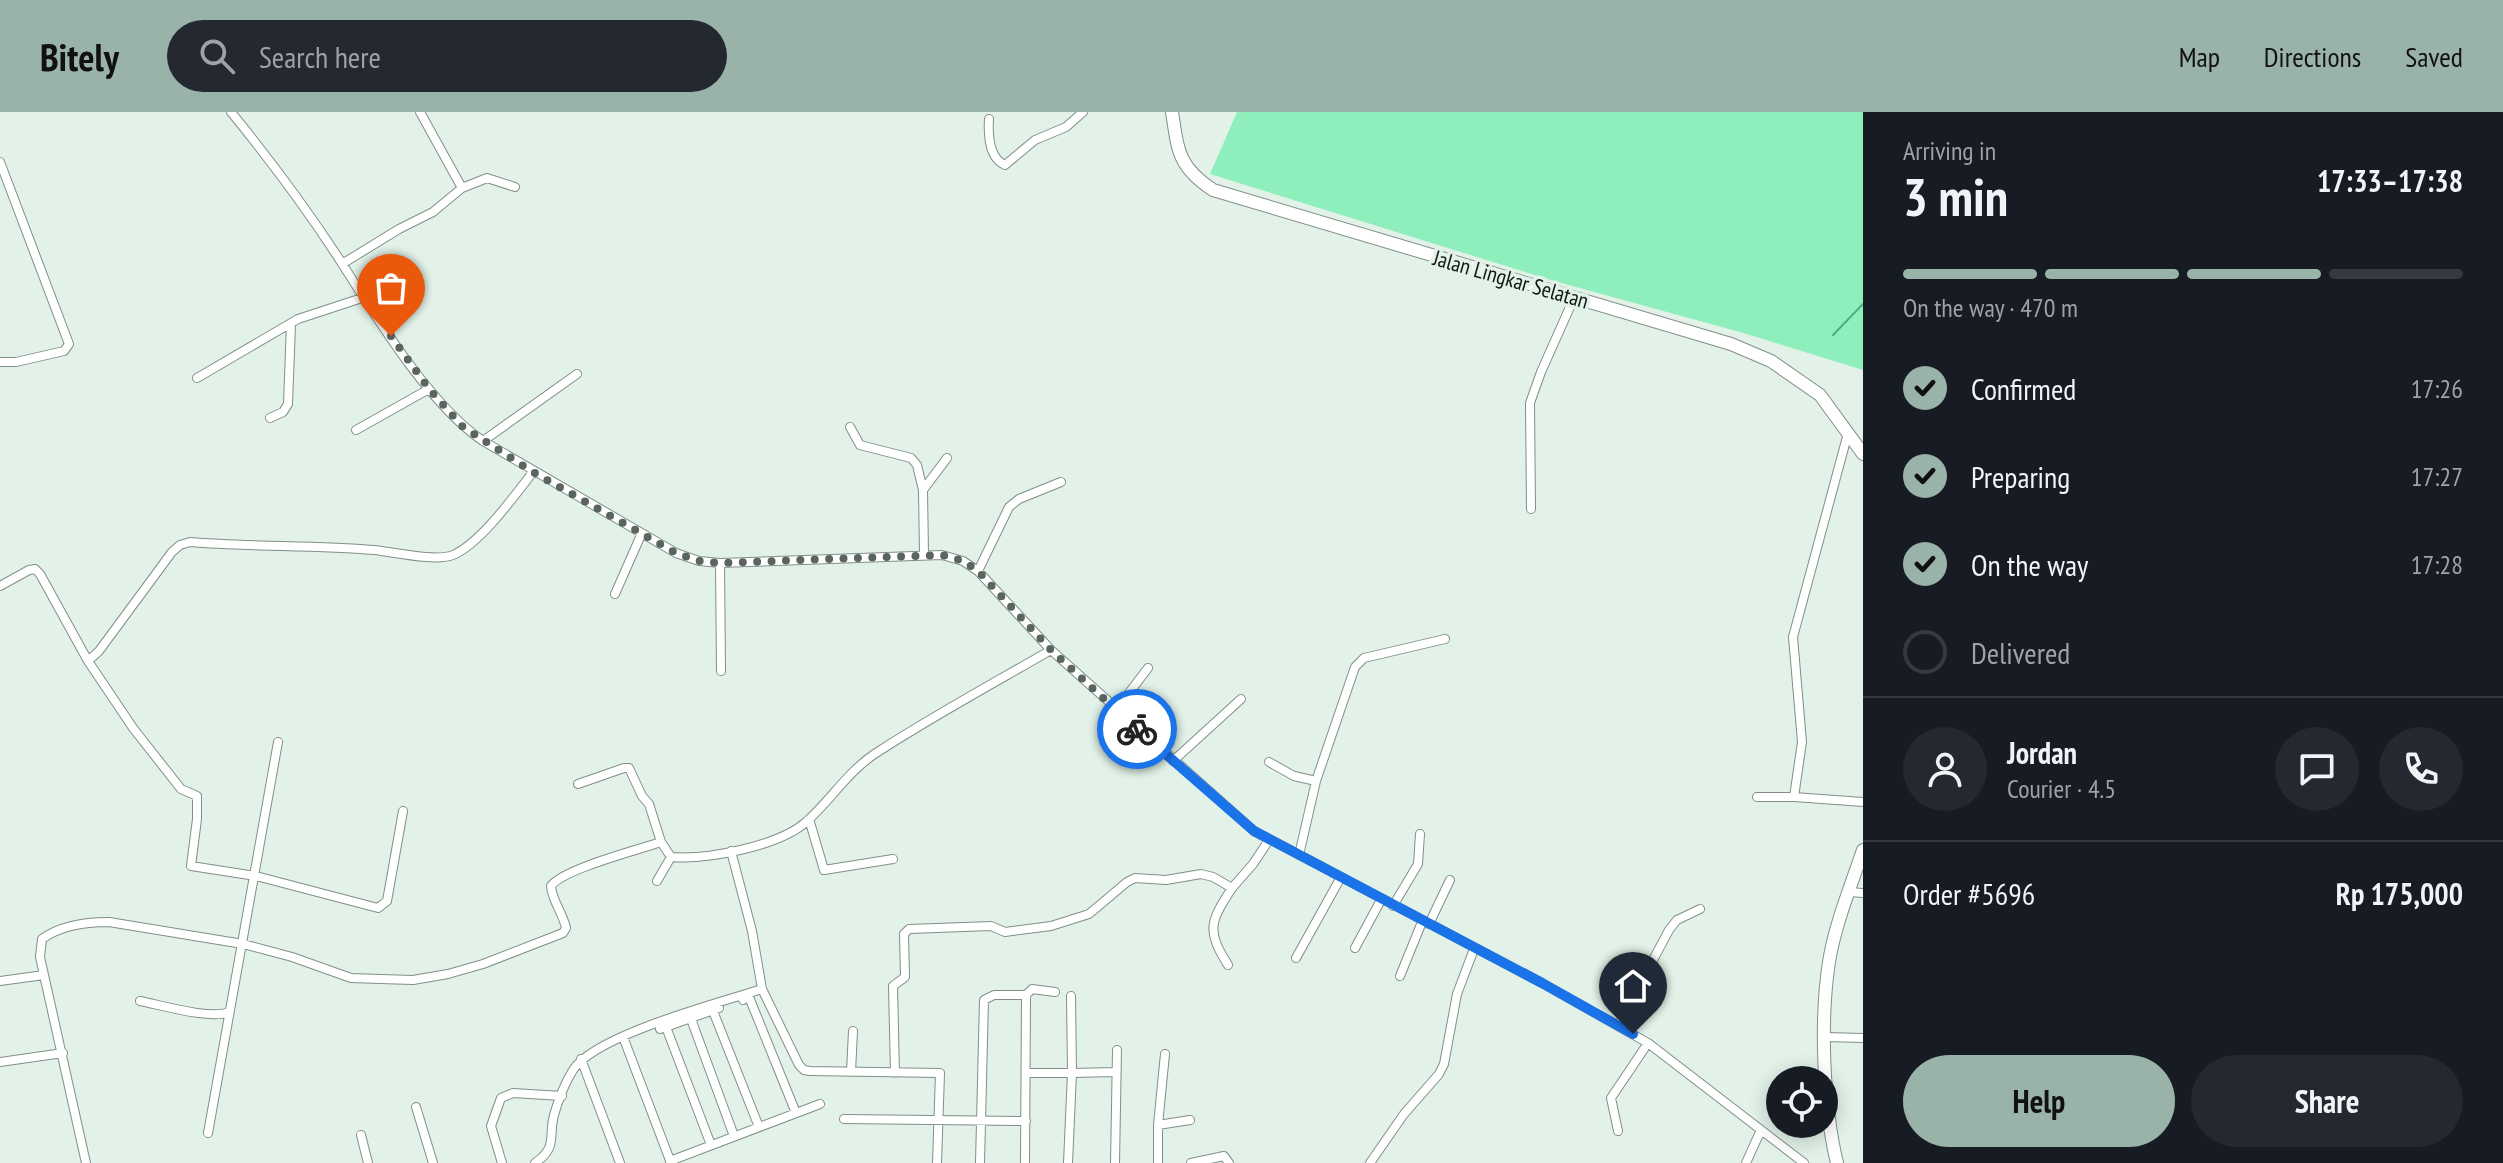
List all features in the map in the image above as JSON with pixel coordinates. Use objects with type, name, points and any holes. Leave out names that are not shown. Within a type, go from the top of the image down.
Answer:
[{"type":"highway","name":"Jalan Lingkar Selatan","points":[[1172,112],[1178,151],[1184,166],[1194,178],[1213,190],[1731,344],[1771,361],[1820,395],[1863,454]]},
{"type":"highway","points":[[1837,1163],[1828,1120],[1825,1037],[1829,962],[1856,892],[1863,850]]},
{"type":"street","points":[[231,112],[281,175],[362,298],[429,389],[463,427],[483,441],[641,535],[689,558],[720,563],[924,555],[953,557],[978,571],[1051,650],[1254,831],[1648,1043],[1804,1163]]},
{"type":"street","points":[[420,112],[462,188]]},
{"type":"street","points":[[989,119],[988,139],[998,162],[1005,165],[1035,140],[1063,128],[1083,112]]},
{"type":"street","points":[[0,162],[69,344],[64,351],[16,362],[0,362]]},
{"type":"street","points":[[342,264],[433,212],[462,188],[487,178],[515,187]]},
{"type":"street","points":[[197,378],[304,316],[362,298]]},
{"type":"street","points":[[1531,509],[1530,403],[1574,298]]},
{"type":"street","points":[[270,418],[283,412],[288,404],[291,324]]},
{"type":"street","points":[[483,441],[577,374]]},
{"type":"street","points":[[356,430],[429,389]]},
{"type":"street","points":[[850,427],[860,445],[911,458],[917,465],[923,490],[924,555]]},
{"type":"street","points":[[1794,797],[1802,742],[1793,637],[1848,433]]},
{"type":"street","points":[[923,490],[947,458]]},
{"type":"street","points":[[88,661],[99,651],[180,545],[190,542],[372,550],[445,558],[467,546],[499,515],[533,472]]},
{"type":"street","points":[[978,571],[1009,507],[1019,499],[1061,482]]},
{"type":"street","points":[[615,594],[641,535]]},
{"type":"street","points":[[720,563],[721,671]]},
{"type":"street","points":[[0,586],[29,570],[35,569],[40,574],[88,661],[133,728],[181,789],[197,796],[191,866],[256,876],[373,908],[382,907],[387,901],[403,811]]},
{"type":"street","points":[[1299,855],[1334,722],[1359,661],[1445,639]]},
{"type":"street","points":[[671,857],[731,851],[785,835],[809,819],[838,786],[872,756],[939,713],[1051,650]]},
{"type":"street","points":[[1116,710],[1148,668]]},
{"type":"street","points":[[1173,761],[1241,699]]},
{"type":"street","points":[[208,1133],[278,742]]},
{"type":"street","points":[[1269,762],[1294,776],[1316,781]]},
{"type":"street","points":[[578,784],[629,768],[649,804],[661,842],[671,857]]},
{"type":"street","points":[[1757,797],[1863,802]]},
{"type":"street","points":[[809,819],[824,870],[893,859]]},
{"type":"street","points":[[1393,906],[1418,864],[1420,834]]},
{"type":"street","points":[[1228,965],[1214,942],[1215,914],[1269,840]]},
{"type":"street","points":[[86,1163],[40,957],[42,939],[51,932],[91,922],[109,922],[243,944],[351,978],[413,980],[483,964],[563,933],[565,920],[551,893],[555,880],[661,842]]},
{"type":"street","points":[[731,851],[752,931],[762,989],[804,1070],[940,1073],[937,1163]]},
{"type":"street","points":[[657,881],[671,857]]},
{"type":"street","points":[[895,1073],[893,986],[905,977],[904,934],[909,929],[991,926],[1005,932],[1051,926],[1089,914],[1135,878],[1166,880],[1201,874],[1232,888]]},
{"type":"street","points":[[1296,958],[1341,877]]},
{"type":"street","points":[[1400,976],[1450,880]]},
{"type":"street","points":[[1355,948],[1381,900]]},
{"type":"street","points":[[1618,1026],[1669,930],[1677,920],[1700,909]]},
{"type":"street","points":[[1370,1163],[1444,1064],[1457,994],[1474,949]]},
{"type":"street","points":[[0,981],[44,975]]},
{"type":"street","points":[[624,1040],[679,1015],[762,989]]},
{"type":"street","points":[[980,1163],[984,1000],[994,995],[1026,995],[1032,989],[1055,992]]},
{"type":"street","points":[[1025,1163],[1026,995]]},
{"type":"street","points":[[1068,1163],[1071,996]]},
{"type":"street","points":[[535,1163],[549,1151],[553,1116],[581,1059],[591,1051],[749,997],[796,1113]]},
{"type":"street","points":[[140,1001],[205,1013],[222,1015],[229,1012]]},
{"type":"street","points":[[713,1011],[759,1127]]},
{"type":"street","points":[[691,1019],[734,1136]]},
{"type":"street","points":[[666,1027],[711,1145]]},
{"type":"street","points":[[851,1072],[853,1031]]},
{"type":"street","points":[[1825,1037],[1863,1038]]},
{"type":"street","points":[[624,1040],[671,1162],[820,1104]]},
{"type":"street","points":[[1618,1131],[1611,1098],[1648,1043]]},
{"type":"street","points":[[1115,1163],[1117,1050]]},
{"type":"street","points":[[0,1062],[63,1053]]},
{"type":"street","points":[[1158,1163],[1158,1125],[1165,1054]]},
{"type":"street","points":[[581,1059],[620,1163]]},
{"type":"street","points":[[1027,1073],[1116,1072]]},
{"type":"street","points":[[502,1163],[491,1126],[501,1098],[513,1093],[562,1096]]},
{"type":"street","points":[[416,1107],[433,1163]]},
{"type":"street","points":[[844,1119],[1026,1121]]},
{"type":"street","points":[[1158,1125],[1190,1120]]},
{"type":"street","points":[[1746,1163],[1760,1132]]},
{"type":"street","points":[[361,1135],[368,1163]]},
{"type":"street","points":[[1191,1163],[1220,1156],[1227,1158],[1229,1163]]},
{"type":"green space","points":[[1237,112],[1863,112],[1863,370],[1740,332],[1554,281],[1210,174]]},
{"type":"waterway","points":[[1833,335],[1863,304]]},
{"type":"way so far","points":[[391,336],[429,389],[463,427],[533,472],[676,553],[699,561],[720,563],[924,555],[942,555],[963,561],[978,571],[1051,650],[1137,729]]},
{"type":"route","points":[[1137,729],[1254,831],[1633,1034]]}]
